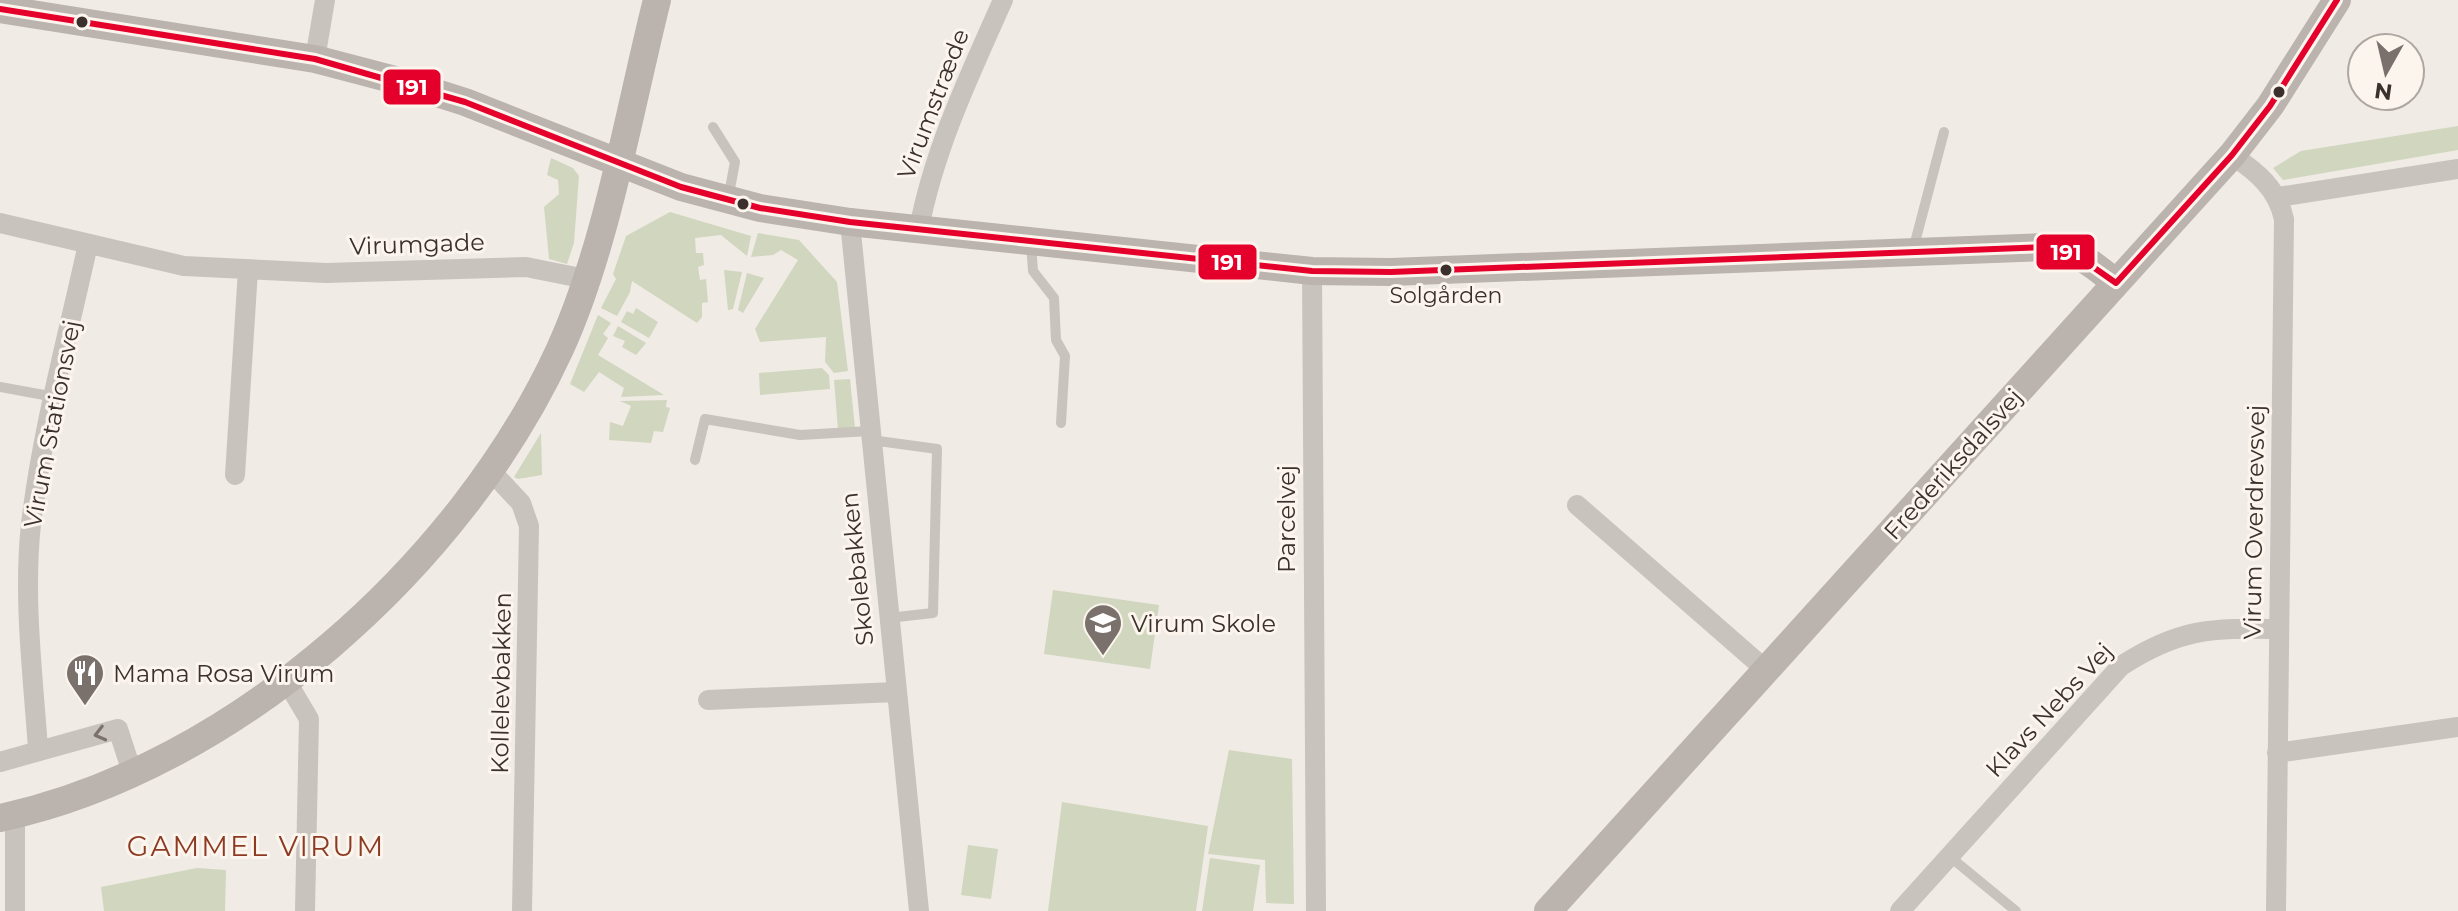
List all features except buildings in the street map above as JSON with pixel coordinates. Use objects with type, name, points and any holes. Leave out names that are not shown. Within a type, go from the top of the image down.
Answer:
[{"type":"street","points":[[315,59],[325,0]]},
{"type":"street","points":[[15,911],[8,817],[132,772],[188,745],[287,682],[341,638],[386,594],[444,530],[490,470],[555,359],[586,279],[657,0]]},
{"type":"street","name":"Virumstræde","points":[[919,229],[926,193],[958,101],[1003,0]]},
{"type":"street","name":"Frederiksdalsvej","points":[[1548,911],[2232,155],[2270,106],[2337,0]]},
{"type":"street","points":[[0,9],[315,59],[465,102],[617,162],[728,201],[850,222],[1312,271],[1391,272],[2067,249],[2084,257],[2116,283]]},
{"type":"street","points":[[2232,155],[2258,173],[2278,197],[2458,169]]},
{"type":"street","name":"Virum Overdrevsvej","points":[[2276,911],[2284,219],[2278,197]]},
{"type":"street","name":"Skolebakken","points":[[850,222],[919,911]]},
{"type":"street","name":"Virumgade","points":[[0,223],[184,266],[326,273],[526,267],[586,279]]},
{"type":"street","name":"Virum Stationsvej","points":[[38,749],[28,599],[31,527],[88,244]]},
{"type":"street","points":[[235,475],[248,270]]},
{"type":"street","name":"Parcelvej","points":[[1312,271],[1316,911]]},
{"type":"street","name":"Kollelevbakken","points":[[490,470],[521,503],[529,526],[522,911]]},
{"type":"street","points":[[1577,505],[1766,670]]},
{"type":"street","name":"Klavs Nebs Vej","points":[[1900,911],[2121,666],[2150,647],[2183,633],[2218,628],[2279,629]]},
{"type":"street","points":[[287,682],[303,703],[309,719],[305,911]]},
{"type":"street","points":[[708,700],[895,692]]},
{"type":"street","points":[[2277,753],[2458,727]]},
{"type":"street","points":[[0,762],[118,729],[132,772]]},
{"type":"lane","points":[[713,127],[735,162],[728,201]]},
{"type":"lane","points":[[1912,252],[1944,132]]},
{"type":"lane","points":[[1030,239],[1033,271],[1054,298],[1056,340],[1065,356],[1061,423]]},
{"type":"lane","points":[[0,387],[55,397]]},
{"type":"lane","points":[[695,460],[705,419],[800,435],[870,436],[937,449],[933,613],[888,618]]},
{"type":"lane","points":[[1949,856],[2016,911]]},
{"type":"green space","points":[[2458,126],[2458,150],[2283,180],[2273,168],[2301,151]]},
{"type":"green space","points":[[551,158],[573,168],[579,176],[574,243],[567,264],[549,259],[544,207],[559,194],[558,180],[547,175]]},
{"type":"green space","points":[[670,212],[751,236],[747,256],[721,235],[695,238],[696,253],[703,253],[704,265],[698,267],[700,280],[706,279],[708,302],[702,303],[702,317],[697,323],[632,281],[630,292],[617,316],[601,308],[616,279],[613,274],[626,236]]},
{"type":"green space","points":[[758,233],[799,240],[837,282],[848,371],[834,373],[825,362],[826,337],[760,342],[755,329],[798,260],[781,250],[773,255],[751,257]]},
{"type":"green space","points":[[724,270],[742,272],[733,309],[728,310]]},
{"type":"green space","points":[[747,273],[764,278],[743,313],[738,310]]},
{"type":"green space","points":[[636,308],[658,322],[649,338],[621,322],[627,311],[633,314]]},
{"type":"green space","points":[[598,315],[611,323],[603,334],[608,338],[598,355],[664,395],[621,397],[624,388],[599,372],[584,392],[570,384]]},
{"type":"green space","points":[[618,326],[646,343],[636,355],[622,347],[625,341],[613,336]]},
{"type":"green space","points":[[822,368],[829,375],[830,389],[760,395],[759,373]]},
{"type":"green space","points":[[850,379],[855,428],[838,430],[834,380]]},
{"type":"green space","points":[[667,400],[666,407],[670,408],[663,432],[654,431],[651,443],[609,440],[610,422],[623,426],[631,406],[620,401]]},
{"type":"green space","points":[[541,433],[542,475],[514,477]]},
{"type":"green space","points":[[1053,590],[1159,605],[1150,669],[1044,654]]},
{"type":"green space","points":[[1229,750],[1292,759],[1294,904],[1266,903],[1265,860],[1208,854]]},
{"type":"green space","points":[[1062,802],[1208,826],[1196,911],[1048,911]]},
{"type":"green space","points":[[968,845],[998,849],[991,899],[961,895]]},
{"type":"green space","points":[[1210,858],[1260,865],[1253,911],[1202,911]]},
{"type":"green space","points":[[197,868],[226,870],[225,911],[104,911],[101,887]]},
{"type":"transit line","name":"191","points":[[0,9],[315,59],[465,102],[681,187],[760,208],[850,222],[1312,271],[1391,272],[2047,247],[2076,255],[2116,283],[2232,155],[2270,106],[2337,0]]},
{"type":"place","name":"Solgården","points":[[1446,270]]},
{"type":"place","name":"Virum Skole","points":[[1103,657]]},
{"type":"place","name":"Mama Rosa Virum","points":[[85,707]]},
{"type":"district","name":"GAMMEL VIRUM","points":[[256,846]]}]
